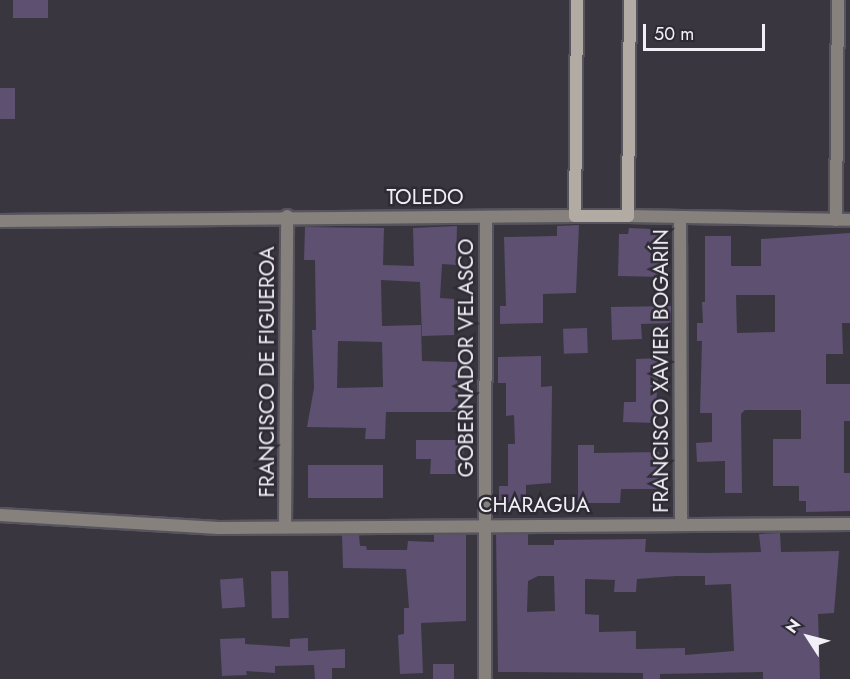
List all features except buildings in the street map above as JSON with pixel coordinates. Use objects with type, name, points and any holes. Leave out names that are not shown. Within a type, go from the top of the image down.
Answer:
[{"type":"main road","points":[[575,216],[577,0]]},
{"type":"main road","points":[[628,216],[630,0]]},
{"type":"main road","name":"TOLEDO","points":[[575,216],[628,216]]},
{"type":"street","points":[[836,220],[838,0]]},
{"type":"street","name":"TOLEDO","points":[[0,221],[287,216],[575,216]]},
{"type":"street","name":"FRANCISCO DE FIGUEROA","points":[[285,527],[287,216]]},
{"type":"street","name":"TOLEDO","points":[[628,216],[850,220]]},
{"type":"street","name":"GOBERNADOR VELASCO","points":[[485,679],[486,217]]},
{"type":"street","name":"FRANCISCO XAVIER BOGARÍN","points":[[680,217],[681,524]]},
{"type":"street","name":"CHARAGUA","points":[[0,515],[219,528],[850,524]]}]
